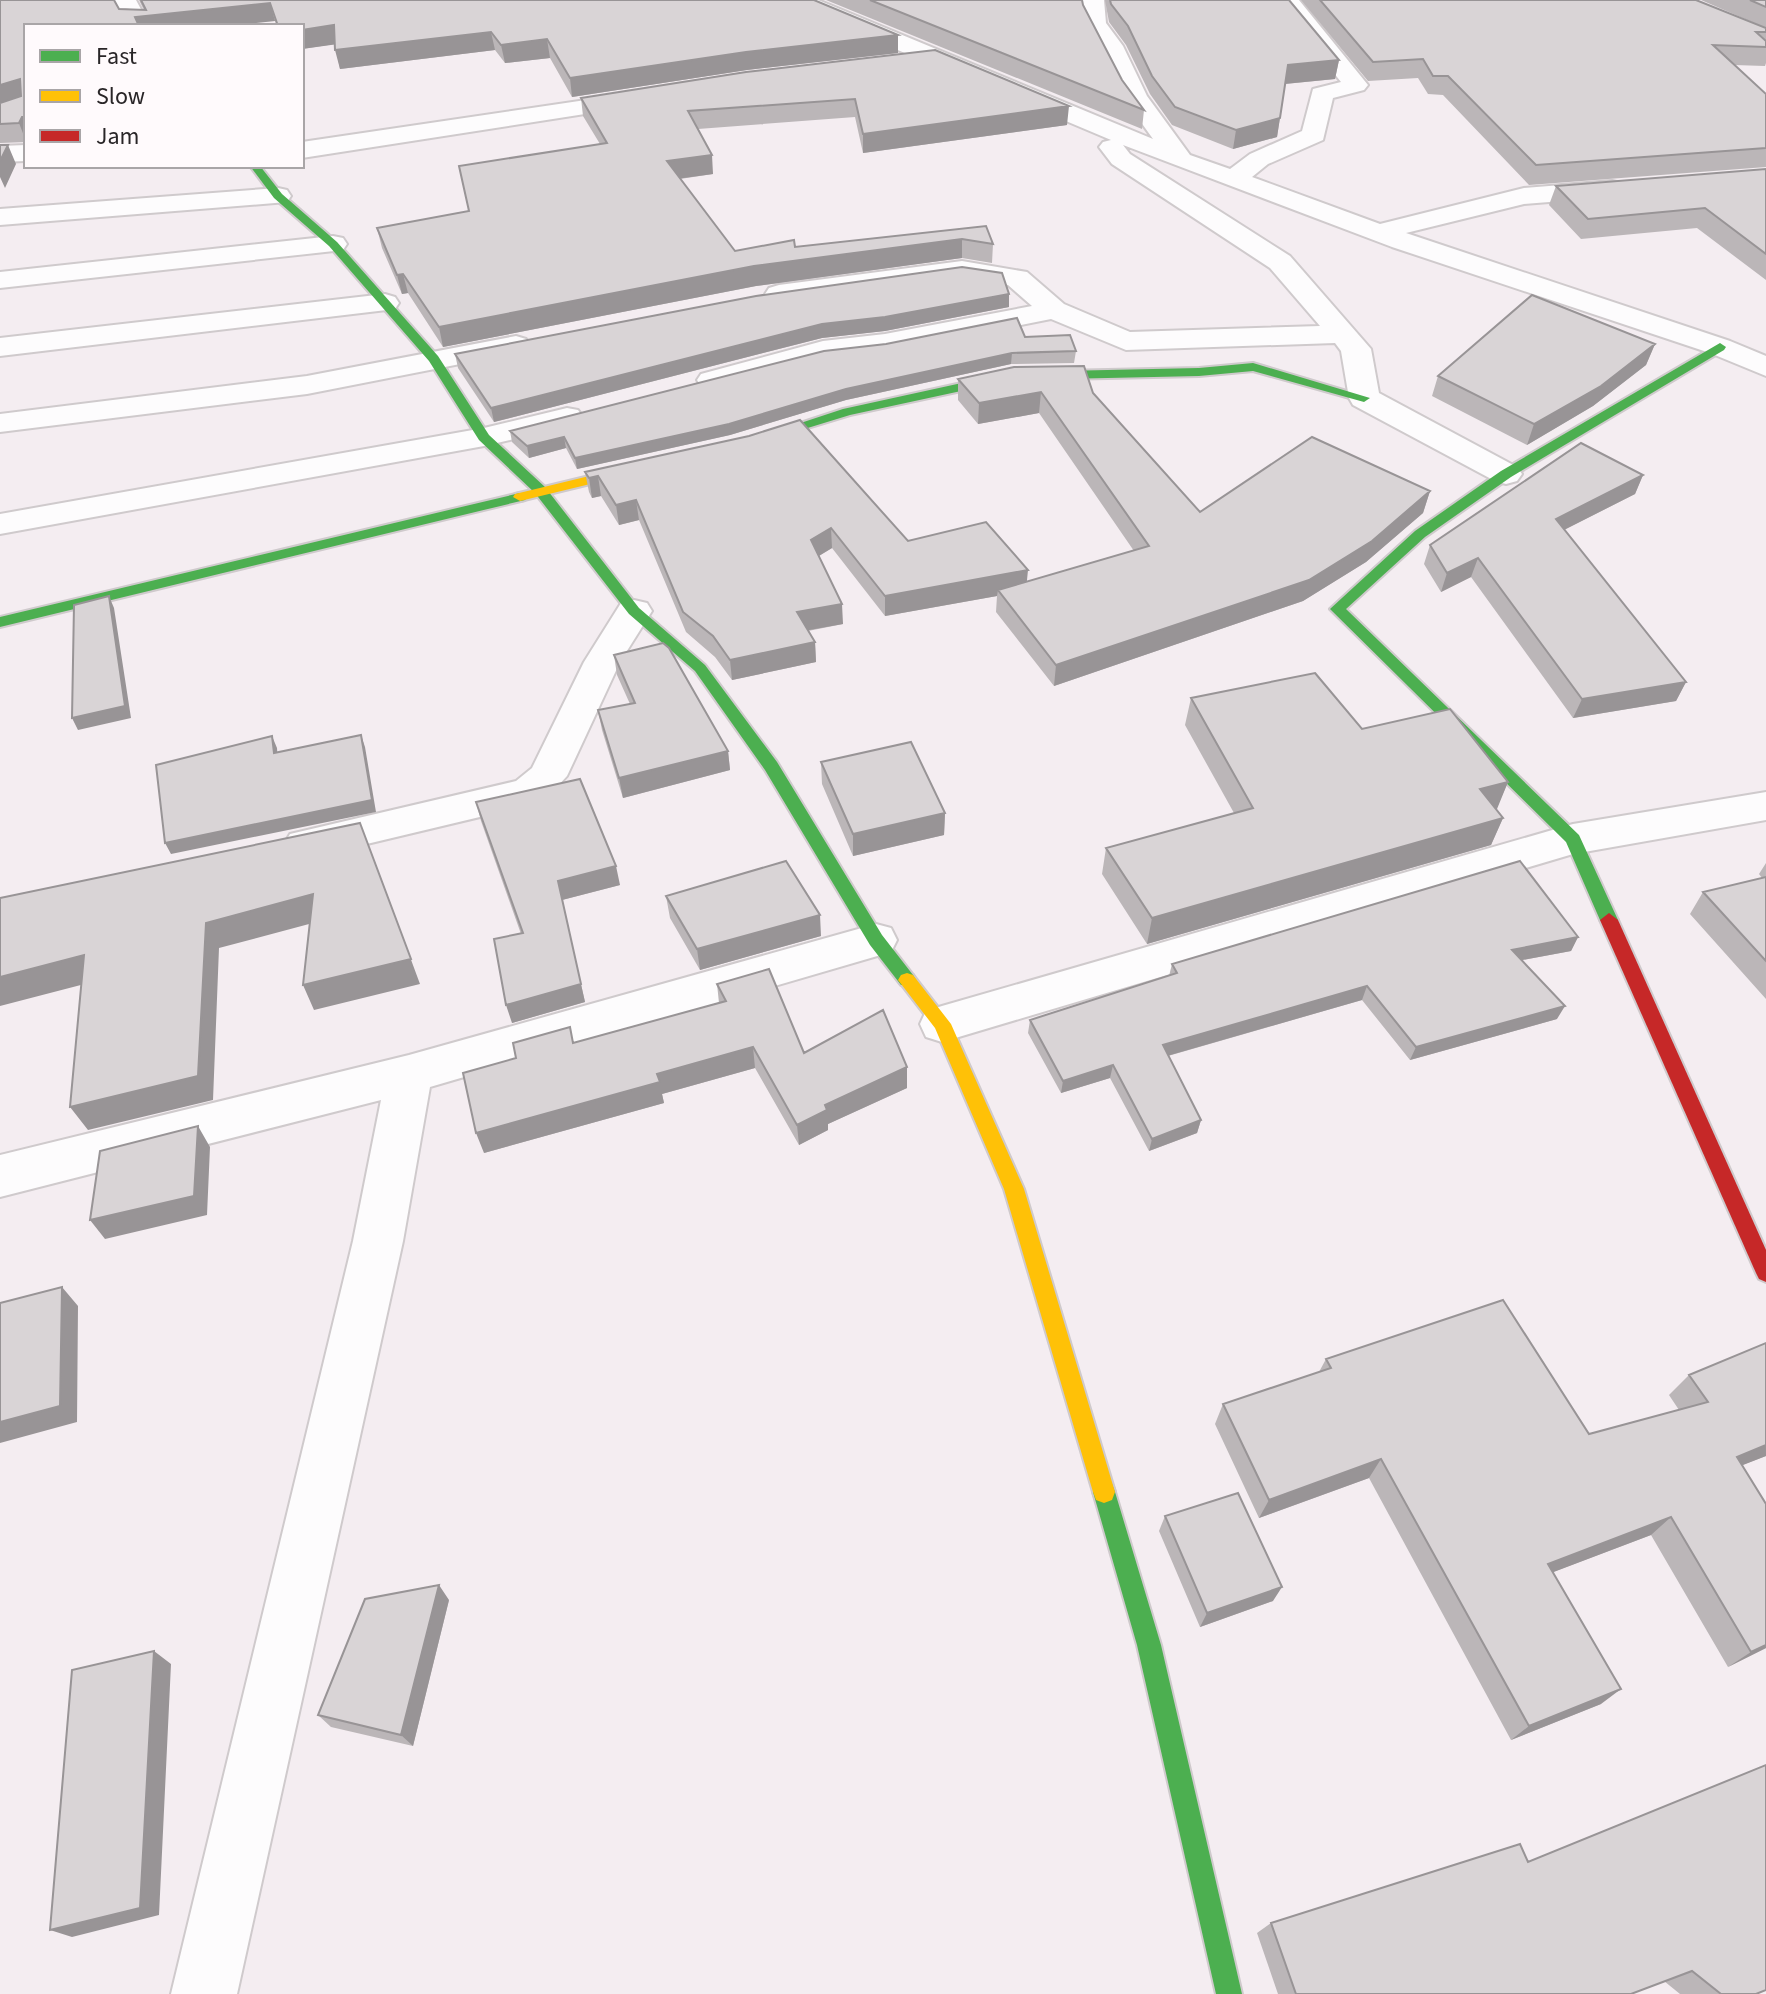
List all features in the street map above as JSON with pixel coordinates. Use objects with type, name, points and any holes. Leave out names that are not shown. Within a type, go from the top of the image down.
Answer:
[{"type":"street","points":[[125,0],[138,24]]},
{"type":"street","points":[[799,0],[1181,160],[1379,232],[1720,347],[1766,367]]},
{"type":"street","points":[[1093,0],[1095,23],[1111,46],[1135,97],[1181,160]]},
{"type":"street","points":[[1233,179],[1259,159],[1314,135],[1322,94],[1356,85],[1289,2],[1273,0]]},
{"type":"street","points":[[894,63],[939,58]]},
{"type":"street","points":[[304,150],[660,96]]},
{"type":"street","points":[[1112,132],[1111,146],[1121,159],[1280,262],[1356,349],[1364,398]]},
{"type":"street","points":[[0,154],[24,153]]},
{"type":"street","points":[[257,168],[278,196],[333,244],[434,359],[484,437],[540,490],[634,611],[700,668],[771,766],[876,940],[942,1024],[1014,1189],[1149,1645],[1229,1994]]},
{"type":"street","points":[[1379,232],[1524,196],[1644,187]]},
{"type":"street","points":[[0,217],[278,196]]},
{"type":"street","points":[[0,280],[333,244]]},
{"type":"street","points":[[756,298],[962,269],[1017,278],[1054,310],[1126,341],[1342,334]]},
{"type":"street","points":[[0,347],[385,303]]},
{"type":"street","points":[[681,389],[823,350],[885,343],[1054,310]]},
{"type":"street","points":[[0,423],[307,385],[549,340]]},
{"type":"street","points":[[1720,347],[1506,474],[1420,534],[1337,609],[1573,839],[1766,1273]]},
{"type":"street","points":[[739,446],[847,412],[1012,376],[1199,372],[1253,367],[1364,398],[1506,474]]},
{"type":"street","points":[[0,524],[484,437],[590,411]]},
{"type":"street","points":[[0,622],[662,463]]},
{"type":"street","points":[[274,850],[379,829],[529,792],[547,776],[602,662],[634,611]]},
{"type":"street","points":[[942,1024],[1573,839],[1766,806]]},
{"type":"street","points":[[0,1176],[409,1074],[876,940]]},
{"type":"street","points":[[204,1994],[378,1241],[409,1074]]},
{"type":"building","points":[[0,0],[114,0],[119,9],[146,10],[141,0],[814,0],[898,35],[746,52],[570,78],[547,39],[501,45],[491,32],[335,50],[334,25],[304,30],[304,24],[277,24],[270,3],[135,17],[138,24],[24,24],[24,117],[19,123],[0,124],[0,103],[21,96],[20,79],[0,85]]},
{"type":"building","points":[[870,0],[1082,0],[1122,80],[1144,110]]},
{"type":"building","points":[[1110,0],[1289,0],[1339,60],[1288,65],[1280,118],[1236,130],[1175,107],[1152,76],[1128,26]]},
{"type":"building","points":[[1320,0],[1696,0],[1766,28],[1766,32],[1756,32],[1766,41],[1766,47],[1713,45],[1766,94],[1766,148],[1536,165],[1448,76],[1433,76],[1423,59],[1373,62]]},
{"type":"building","points":[[1750,0],[1766,0],[1766,7]]},
{"type":"building","points":[[935,50],[1069,106],[863,134],[855,99],[688,111],[712,155],[667,161],[735,251],[794,240],[795,247],[986,226],[993,244],[962,239],[754,266],[439,327],[403,274],[397,275],[377,228],[469,211],[459,166],[607,143],[581,98],[746,72]]},
{"type":"building","points":[[0,145],[8,145],[0,161]]},
{"type":"building","points":[[1766,169],[1766,254],[1705,208],[1588,219],[1556,186]]},
{"type":"building","points":[[962,267],[1002,273],[1009,294],[885,317],[822,324],[491,408],[455,354],[756,296]]},
{"type":"building","points":[[1532,295],[1655,344],[1601,386],[1534,424],[1438,376]]},
{"type":"building","points":[[1017,318],[1025,337],[1070,335],[1076,351],[1012,353],[846,389],[729,424],[575,458],[564,437],[527,446],[510,431],[824,351],[886,344]]},
{"type":"building","points":[[1084,366],[1093,393],[1200,512],[1312,437],[1430,491],[1372,541],[1309,580],[1056,665],[998,590],[1149,546],[1041,392],[979,403],[958,379],[1014,367]]},
{"type":"building","points":[[800,420],[908,541],[986,522],[1028,570],[885,596],[831,528],[811,540],[842,604],[797,612],[815,642],[730,660],[713,636],[683,612],[636,500],[616,505],[598,476],[589,478],[585,472],[749,436]]},
{"type":"building","points":[[1581,443],[1643,475],[1556,519],[1686,682],[1582,699],[1478,558],[1447,573],[1430,545]]},
{"type":"building","points":[[109,596],[125,706],[72,718],[74,605]]},
{"type":"building","points":[[663,643],[669,648],[728,751],[619,778],[598,710],[635,703],[614,655]]},
{"type":"building","points":[[1315,673],[1362,729],[1450,709],[1508,782],[1480,789],[1503,818],[1152,918],[1106,848],[1253,808],[1191,698]]},
{"type":"building","points":[[361,735],[372,800],[165,843],[156,765],[272,736],[274,753]]},
{"type":"building","points":[[911,742],[945,813],[853,834],[821,762]]},
{"type":"building","points":[[580,779],[616,866],[558,881],[581,984],[506,1005],[494,939],[523,933],[476,802]]},
{"type":"building","points":[[360,823],[411,959],[303,985],[313,894],[206,923],[198,1076],[70,1107],[84,955],[0,977],[0,898]]},
{"type":"building","points":[[786,861],[820,915],[697,949],[666,896]]},
{"type":"building","points":[[1520,861],[1578,937],[1512,950],[1565,1006],[1416,1047],[1367,986],[1163,1045],[1201,1120],[1152,1139],[1113,1065],[1063,1081],[1030,1020],[1177,973],[1172,964]]},
{"type":"building","points":[[1766,877],[1766,961],[1703,892]]},
{"type":"building","points":[[769,969],[804,1053],[883,1010],[907,1067],[825,1105],[827,1110],[797,1125],[753,1047],[657,1074],[660,1082],[476,1133],[463,1073],[516,1058],[513,1043],[570,1027],[573,1043],[726,1001],[717,984]]},
{"type":"building","points":[[198,1126],[194,1196],[90,1220],[100,1151]]},
{"type":"building","points":[[62,1287],[60,1406],[0,1422],[0,1303]]},
{"type":"building","points":[[1503,1300],[1589,1434],[1708,1402],[1689,1375],[1766,1343],[1766,1445],[1737,1457],[1766,1504],[1766,1645],[1751,1652],[1671,1517],[1548,1564],[1621,1689],[1529,1726],[1381,1459],[1269,1500],[1223,1404],[1331,1368],[1326,1359]]},
{"type":"building","points":[[1238,1493],[1282,1587],[1207,1613],[1165,1516]]},
{"type":"building","points":[[439,1585],[401,1735],[318,1715],[365,1599]]},
{"type":"building","points":[[154,1651],[140,1908],[50,1930],[72,1670]]},
{"type":"building","points":[[1766,1765],[1766,1990],[1756,1994],[1721,1994],[1692,1971],[1631,1994],[1296,1994],[1271,1923],[1520,1844],[1528,1862]]},
{"type":"traffic: fast","points":[[257,168],[278,196],[333,244],[434,359],[484,437],[540,490],[634,611],[700,668],[771,766],[876,940],[907,980]]},
{"type":"traffic: fast","points":[[1609,920],[1573,839],[1337,609],[1420,534],[1506,474],[1720,347]]},
{"type":"traffic: fast","points":[[749,442],[847,412],[1012,376],[1199,372],[1253,367],[1364,398]]},
{"type":"traffic: fast","points":[[0,622],[520,497]]},
{"type":"traffic: fast","points":[[1104,1492],[1149,1645],[1229,1994]]},
{"type":"traffic: slow","points":[[520,497],[643,467]]},
{"type":"traffic: slow","points":[[907,980],[942,1024],[1014,1189],[1104,1492]]},
{"type":"traffic: jam","points":[[1609,920],[1766,1273]]}]
